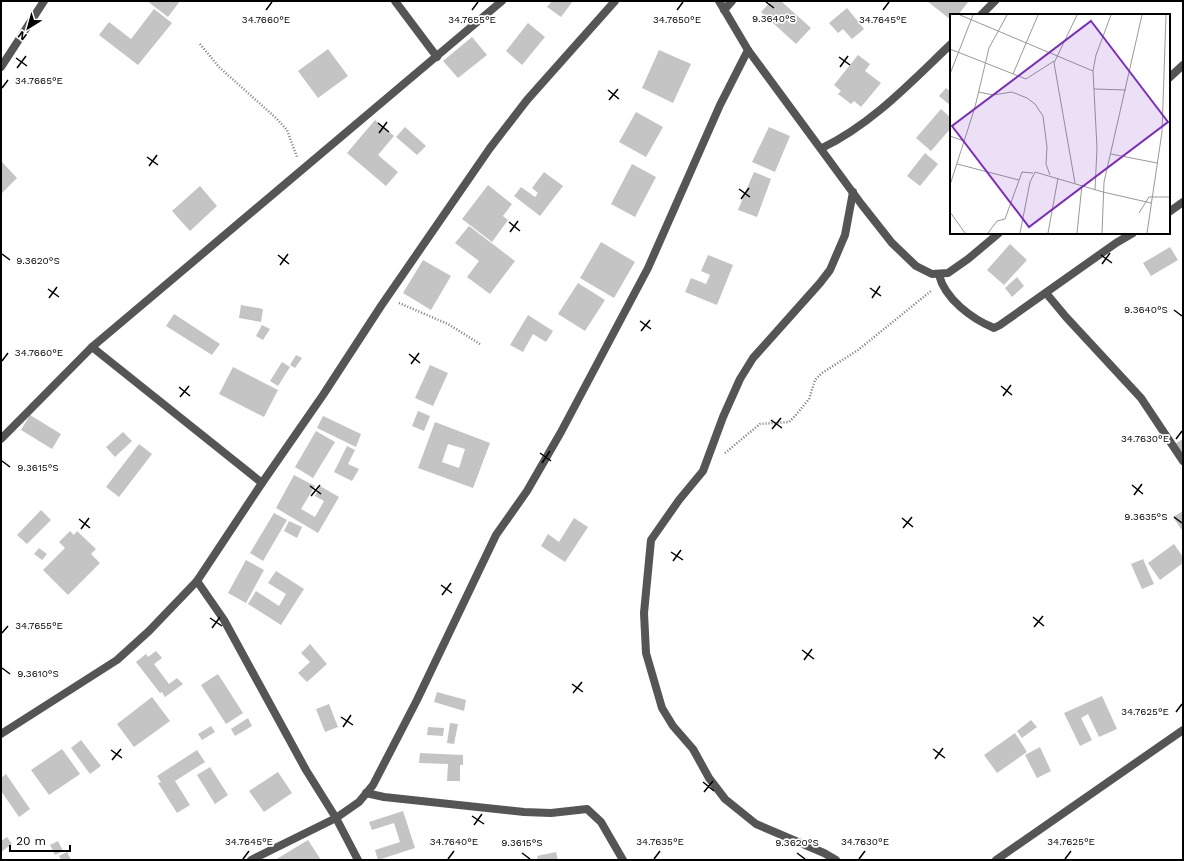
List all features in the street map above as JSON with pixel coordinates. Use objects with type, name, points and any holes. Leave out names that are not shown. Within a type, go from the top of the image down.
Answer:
[{"type":"street","points":[[1,67],[44,1]]},
{"type":"street","points":[[396,1],[436,57]]},
{"type":"street","points":[[1,439],[92,347],[502,1]]},
{"type":"street","points":[[1,734],[117,660],[149,631],[197,581],[323,395],[385,299],[490,148],[527,100],[615,1]]},
{"type":"street","points":[[719,1],[748,50],[900,253],[925,271],[939,275],[957,267],[998,234]]},
{"type":"street","points":[[724,10],[732,1]]},
{"type":"street","points":[[981,14],[995,1]]},
{"type":"street","points":[[822,148],[849,134],[872,118],[950,45]]},
{"type":"street","points":[[251,860],[336,818],[358,802],[372,785],[417,700],[496,535],[527,491],[561,432],[648,268],[720,105],[748,50]]},
{"type":"street","points":[[1170,77],[1183,65]]},
{"type":"street","points":[[836,860],[824,852],[768,830],[741,813],[725,799],[709,778],[693,749],[667,717],[658,698],[644,642],[645,603],[650,545],[660,526],[703,471],[723,417],[740,379],[753,358],[820,284],[830,270],[845,235],[853,192]]},
{"type":"street","points":[[1170,211],[1183,202]]},
{"type":"street","points":[[939,275],[941,283],[948,294],[977,318],[994,328],[1116,243],[1131,234]]},
{"type":"street","points":[[1046,293],[1066,317],[1141,398],[1183,461]]},
{"type":"street","points":[[92,347],[262,483]]},
{"type":"street","points":[[197,581],[224,620],[306,770],[336,818],[358,860]]},
{"type":"street","points":[[996,860],[1183,730]]},
{"type":"street","points":[[366,793],[384,797],[524,812],[551,813],[587,808],[601,822],[623,860]]},
{"type":"path","points":[[200,44],[219,68],[262,104],[286,130],[294,145],[300,171]]},
{"type":"path","points":[[703,471],[760,424],[788,422],[795,416],[809,398],[815,380],[822,373],[858,350],[941,283]]},
{"type":"path","points":[[385,299],[411,307],[448,324],[480,344]]},
{"type":"building","points":[[147,1],[180,1],[168,17]]},
{"type":"building","points":[[552,1],[573,1],[561,17],[547,7]]},
{"type":"building","points":[[771,1],[781,1],[811,28],[796,44],[761,12]]},
{"type":"building","points":[[927,1],[969,1],[959,14],[950,14],[950,19]]},
{"type":"building","points":[[847,8],[864,29],[852,39],[843,29],[838,33],[829,23]]},
{"type":"building","points":[[154,9],[172,23],[138,65],[99,35],[109,22],[131,39]]},
{"type":"building","points":[[528,23],[545,37],[522,65],[506,51]]},
{"type":"building","points":[[472,37],[487,55],[458,78],[443,61]]},
{"type":"building","points":[[328,49],[348,76],[318,98],[298,71]]},
{"type":"building","points":[[659,50],[691,64],[673,103],[642,88]]},
{"type":"building","points":[[858,55],[870,64],[865,71],[881,83],[861,107],[854,101],[851,104],[838,94],[841,91],[834,85]]},
{"type":"building","points":[[946,88],[950,91],[950,105],[939,96]]},
{"type":"building","points":[[941,109],[950,117],[950,129],[931,151],[916,138]]},
{"type":"building","points":[[636,112],[663,127],[646,157],[619,142]]},
{"type":"building","points":[[375,120],[394,136],[378,155],[398,172],[386,186],[347,153]]},
{"type":"building","points":[[405,127],[426,146],[417,155],[396,137]]},
{"type":"building","points":[[769,127],[790,136],[775,172],[752,162]]},
{"type":"building","points":[[925,153],[938,164],[920,186],[907,176]]},
{"type":"building","points":[[1,161],[17,178],[1,194]]},
{"type":"building","points":[[632,164],[656,177],[635,217],[611,204]]},
{"type":"building","points":[[544,172],[563,186],[540,216],[514,196],[521,187],[535,197],[538,193],[532,188]]},
{"type":"building","points":[[754,172],[771,179],[757,217],[738,210]]},
{"type":"building","points":[[488,185],[512,204],[503,216],[508,220],[492,242],[462,219]]},
{"type":"building","points":[[200,186],[217,206],[190,231],[172,211]]},
{"type":"building","points":[[469,226],[515,261],[490,294],[467,277],[479,261],[455,243]]},
{"type":"building","points":[[601,242],[635,262],[614,298],[580,278]]},
{"type":"building","points":[[1010,244],[1027,260],[1004,285],[987,270]]},
{"type":"building","points":[[1170,247],[1178,260],[1151,276],[1143,263]]},
{"type":"building","points":[[708,255],[733,265],[717,305],[685,292],[691,278],[706,284],[710,275],[701,271]]},
{"type":"building","points":[[423,260],[451,276],[431,310],[403,293]]},
{"type":"building","points":[[1017,277],[1024,286],[1012,297],[1005,288]]},
{"type":"building","points":[[578,283],[605,300],[585,331],[558,314]]},
{"type":"building","points":[[241,305],[263,309],[261,322],[239,318]]},
{"type":"building","points":[[174,314],[220,344],[212,355],[166,326]]},
{"type":"building","points":[[528,315],[553,331],[546,342],[533,334],[523,352],[510,345]]},
{"type":"building","points":[[262,325],[270,329],[263,340],[256,336]]},
{"type":"building","points":[[296,355],[302,358],[295,368],[290,365]]},
{"type":"building","points":[[282,362],[290,367],[278,386],[270,381]]},
{"type":"building","points":[[430,365],[448,373],[433,406],[415,398]]},
{"type":"building","points":[[233,367],[278,390],[264,417],[219,394]]},
{"type":"building","points":[[418,411],[430,416],[424,431],[412,426]]},
{"type":"building","points":[[30,415],[61,434],[52,449],[21,430]]},
{"type":"building","points":[[323,416],[361,434],[356,447],[317,428]]},
{"type":"building","points":[[435,422],[490,443],[473,488],[418,468]],"holes":[[[448,444],[465,449],[459,468],[442,462]]]},
{"type":"building","points":[[316,431],[335,442],[313,478],[295,467]]},
{"type":"building","points":[[123,432],[132,441],[115,457],[106,447]]},
{"type":"building","points":[[1183,439],[1183,460],[1173,445]]},
{"type":"building","points":[[139,444],[152,454],[119,497],[106,487]]},
{"type":"building","points":[[347,446],[355,450],[348,464],[359,469],[352,481],[334,472]]},
{"type":"building","points":[[294,475],[315,486],[301,509],[315,517],[324,501],[315,496],[320,486],[339,497],[318,533],[276,508]]},
{"type":"building","points":[[41,510],[51,520],[27,544],[17,535]]},
{"type":"building","points":[[1183,511],[1183,528],[1181,529],[1173,517]]},
{"type":"building","points":[[274,513],[287,520],[263,561],[250,553]]},
{"type":"building","points":[[574,518],[588,527],[565,562],[541,546],[548,534],[559,542]]},
{"type":"building","points":[[289,521],[302,527],[297,538],[284,531]]},
{"type":"building","points":[[70,531],[74,535],[77,531],[96,549],[91,554],[100,563],[68,595],[43,570],[65,548],[59,542]]},
{"type":"building","points":[[1174,544],[1183,557],[1183,563],[1160,580],[1148,563]]},
{"type":"building","points":[[39,548],[47,554],[42,560],[34,554]]},
{"type":"building","points":[[1143,559],[1154,584],[1142,589],[1131,564]]},
{"type":"building","points":[[246,560],[264,570],[246,603],[228,593]]},
{"type":"building","points":[[276,571],[304,589],[281,625],[248,604],[256,591],[279,606],[286,594],[268,583]]},
{"type":"building","points":[[310,644],[327,664],[307,682],[298,673],[310,662],[301,653]]},
{"type":"building","points":[[156,651],[162,658],[154,664],[169,684],[177,678],[183,684],[165,697],[162,692],[160,693],[136,662],[146,654],[148,657]]},
{"type":"building","points":[[218,674],[243,713],[226,724],[201,685]]},
{"type":"building","points":[[437,692],[466,700],[464,711],[434,702]]},
{"type":"building","points":[[1102,696],[1117,729],[1099,737],[1088,714],[1081,718],[1092,740],[1080,746],[1064,713]]},
{"type":"building","points":[[152,697],[170,721],[134,747],[117,724]]},
{"type":"building","points":[[329,704],[338,727],[325,732],[316,709]]},
{"type":"building","points":[[248,718],[252,726],[235,736],[231,729]]},
{"type":"building","points":[[1031,720],[1037,727],[1022,738],[1017,731]]},
{"type":"building","points":[[450,723],[458,724],[454,744],[447,743]]},
{"type":"building","points":[[211,726],[215,732],[202,740],[198,734]]},
{"type":"building","points":[[428,727],[444,728],[443,736],[427,735]]},
{"type":"building","points":[[1015,733],[1027,752],[997,773],[984,755]]},
{"type":"building","points":[[81,740],[101,766],[90,774],[71,748]]},
{"type":"building","points":[[1040,747],[1051,771],[1037,778],[1025,755]]},
{"type":"building","points":[[62,749],[80,774],[49,795],[31,770]]},
{"type":"building","points":[[197,750],[205,762],[175,781],[190,805],[177,813],[158,783],[161,782],[157,776]]},
{"type":"building","points":[[420,753],[463,755],[463,765],[460,765],[460,781],[447,781],[448,764],[419,763]]},
{"type":"building","points":[[210,767],[228,795],[215,804],[197,775]]},
{"type":"building","points":[[278,772],[292,793],[264,812],[249,791]]},
{"type":"building","points":[[6,774],[30,809],[19,817],[1,791],[1,778]]},
{"type":"building","points":[[403,811],[415,848],[378,860],[375,850],[400,842],[394,823],[372,830],[369,822]]},
{"type":"building","points":[[7,837],[12,844],[1,852],[1,841]]},
{"type":"building","points":[[308,840],[321,860],[275,860]]},
{"type":"building","points":[[58,841],[63,851],[55,855],[50,845]]},
{"type":"building","points":[[67,852],[71,860],[61,860],[59,856]]},
{"type":"building","points":[[556,852],[558,860],[538,860],[537,856]]}]
